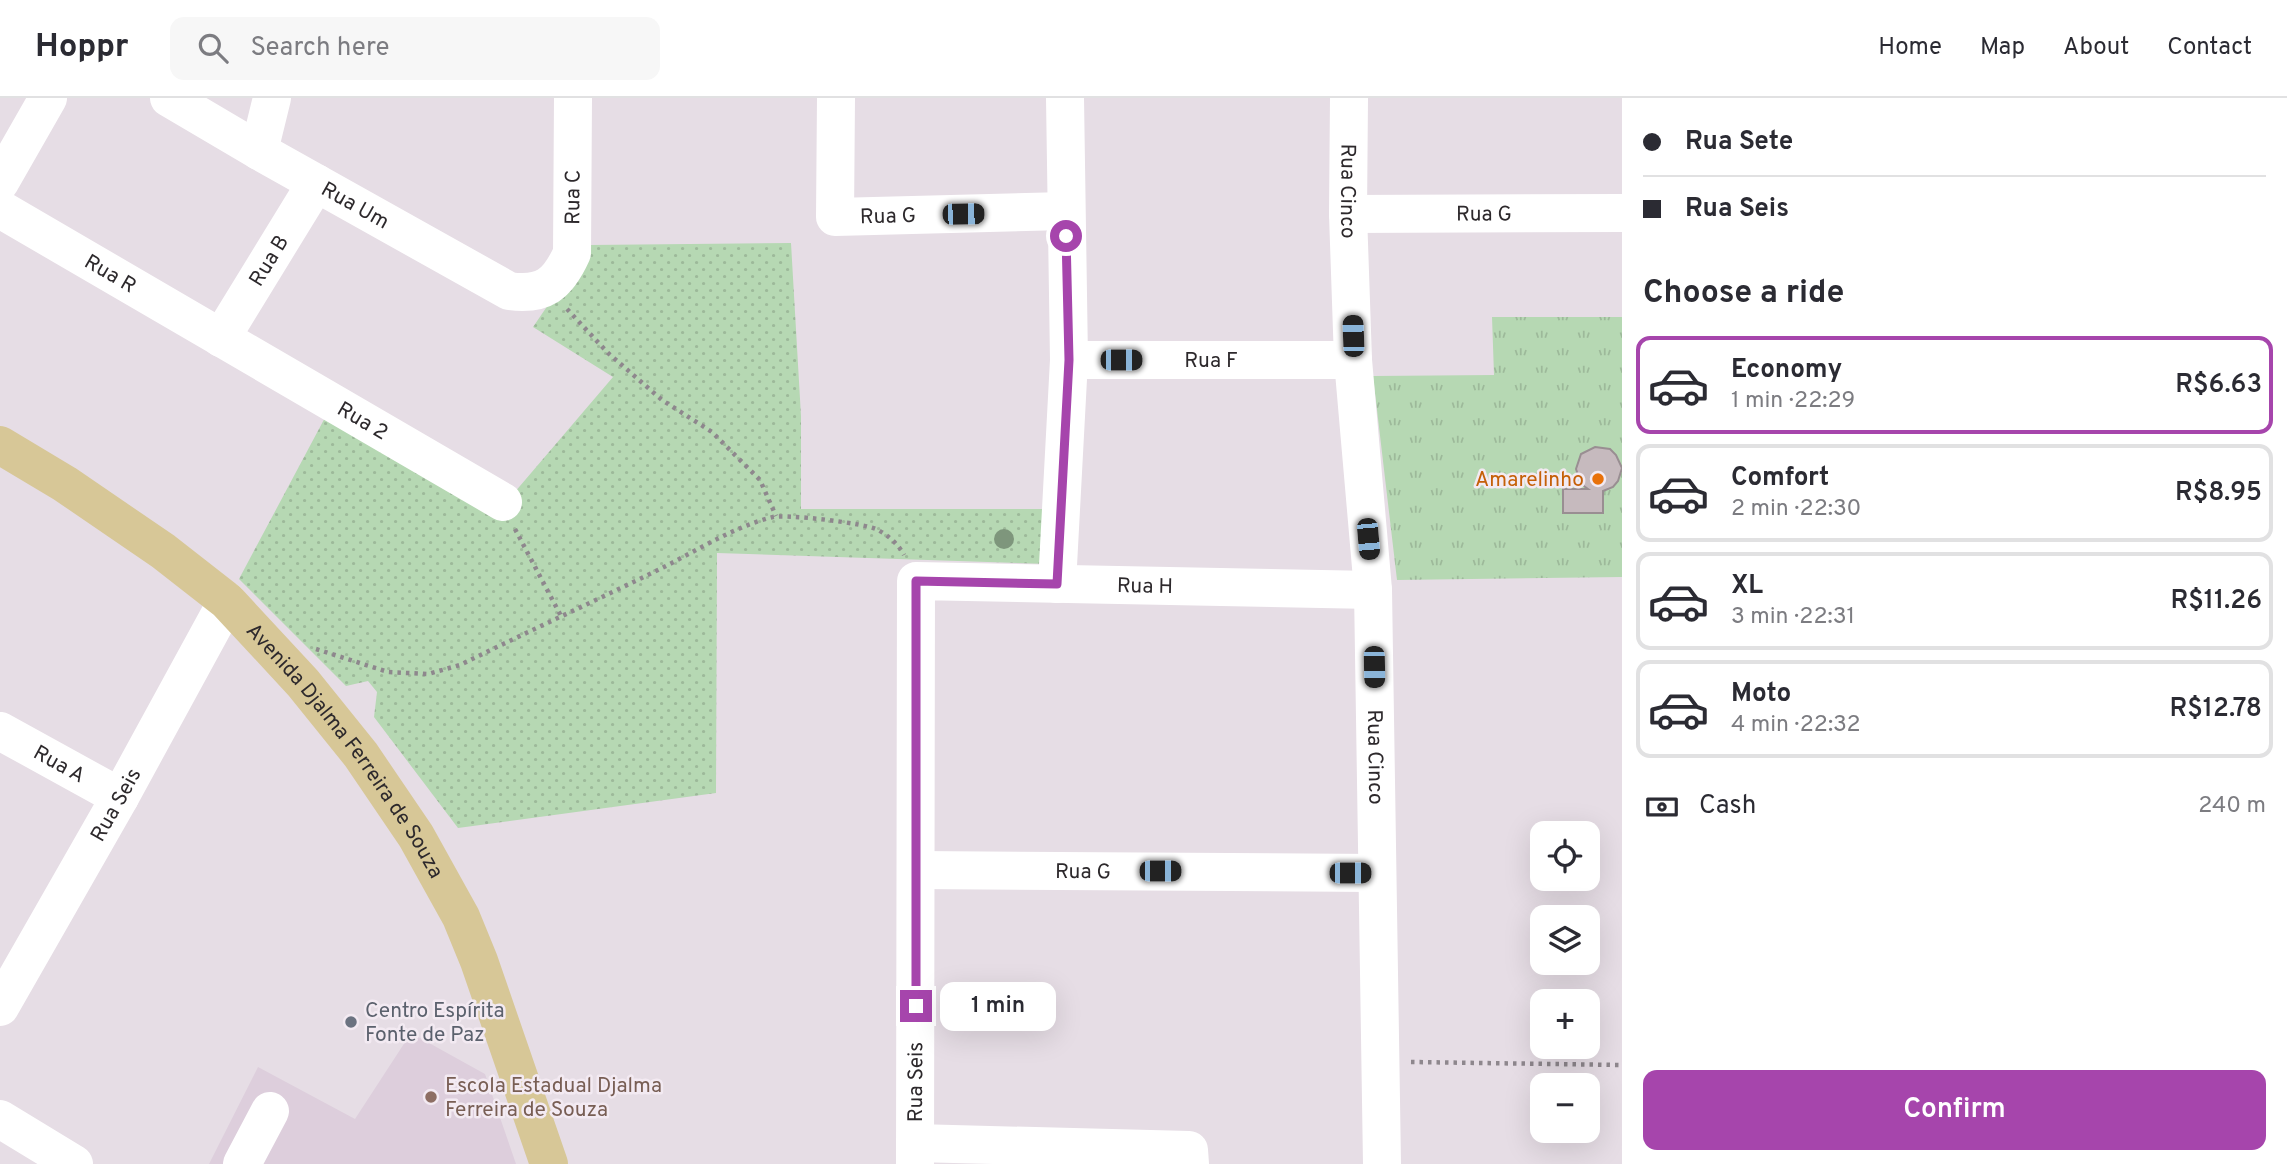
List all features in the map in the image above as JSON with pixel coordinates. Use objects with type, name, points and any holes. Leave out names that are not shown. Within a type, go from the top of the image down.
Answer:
[{"type":"main road","name":"Avenida Djalma Ferreira de Souza","points":[[0,445],[65,484],[163,551],[227,601],[303,683],[361,755],[416,836],[461,917],[480,961],[550,1164]]},
{"type":"street","points":[[0,182],[48,98]]},
{"type":"street","name":"Rua Um","points":[[169,98],[509,291],[526,293],[548,288]]},
{"type":"street","points":[[259,151],[271,98]]},
{"type":"street","name":"Rua C","points":[[548,288],[564,273],[572,253],[573,98]]},
{"type":"street","name":"Rua G","points":[[836,98],[835,217],[1065,211]]},
{"type":"street","points":[[1057,584],[1069,360],[1065,98]]},
{"type":"street","name":"Rua Cinco","points":[[1349,98],[1348,214],[1353,360],[1373,590],[1382,1164]]},
{"type":"street","name":"Rua B","points":[[221,338],[316,183]]},
{"type":"street","name":"Rua R","points":[[0,209],[221,338]]},
{"type":"street","name":"Rua G","points":[[1348,214],[1622,213]]},
{"type":"street","name":"Rua 2","points":[[221,338],[503,502]]},
{"type":"street","name":"Rua F","points":[[1069,360],[1353,360]]},
{"type":"street","name":"Rua H","points":[[916,581],[1373,590]]},
{"type":"street","name":"Rua Seis","points":[[915,1154],[916,581]]},
{"type":"street","name":"Rua Seis","points":[[0,1007],[120,797],[227,601]]},
{"type":"street","name":"Rua A","points":[[0,732],[120,797]]},
{"type":"street","name":"Rua G","points":[[917,870],[1377,873]]},
{"type":"street","points":[[242,1164],[270,1111]]},
{"type":"street","points":[[0,1119],[74,1164]]},
{"type":"street","points":[[915,1154],[1189,1150],[1189,1164]]},
{"type":"path","points":[[548,288],[608,353],[662,400],[712,432],[760,480],[776,516]]},
{"type":"path","points":[[503,502],[561,616]]},
{"type":"path","points":[[307,647],[388,673],[428,674],[460,664],[665,566],[702,545],[776,516],[876,528],[899,545],[916,581]]},
{"type":"path","points":[[1382,1061],[1622,1065]]},
{"type":"shaded area","name":"Escola Estadual Djalma Ferreira de Souza","points":[[411,1033],[485,1074],[516,1164],[209,1164],[258,1067],[355,1119]]},
{"type":"green space","points":[[791,243],[801,416],[801,509],[1050,509],[1050,564],[717,553],[716,793],[458,828],[374,717],[377,692],[368,681],[346,686],[239,579],[328,412],[502,507],[613,377],[533,327],[589,245]]},
{"type":"green space","points":[[1492,317],[1622,317],[1622,577],[1397,580],[1373,376],[1494,375]]},
{"type":"building","name":"Amarelinho","points":[[1595,447],[1610,449],[1622,468],[1618,481],[1613,487],[1603,491],[1603,513],[1563,513],[1563,489],[1588,489],[1581,484],[1576,469],[1581,454]]},
{"type":"place","name":"Amarelinho","points":[[1598,479]]},
{"type":"place","name":"Centro Espírita Fonte de Paz","points":[[351,1022]]},
{"type":"place","name":"Escola Estadual Djalma Ferreira de Souza","points":[[431,1097]]},
{"type":"route","points":[[916,1006],[916,581],[1057,584],[1069,360],[1066,236]]}]
